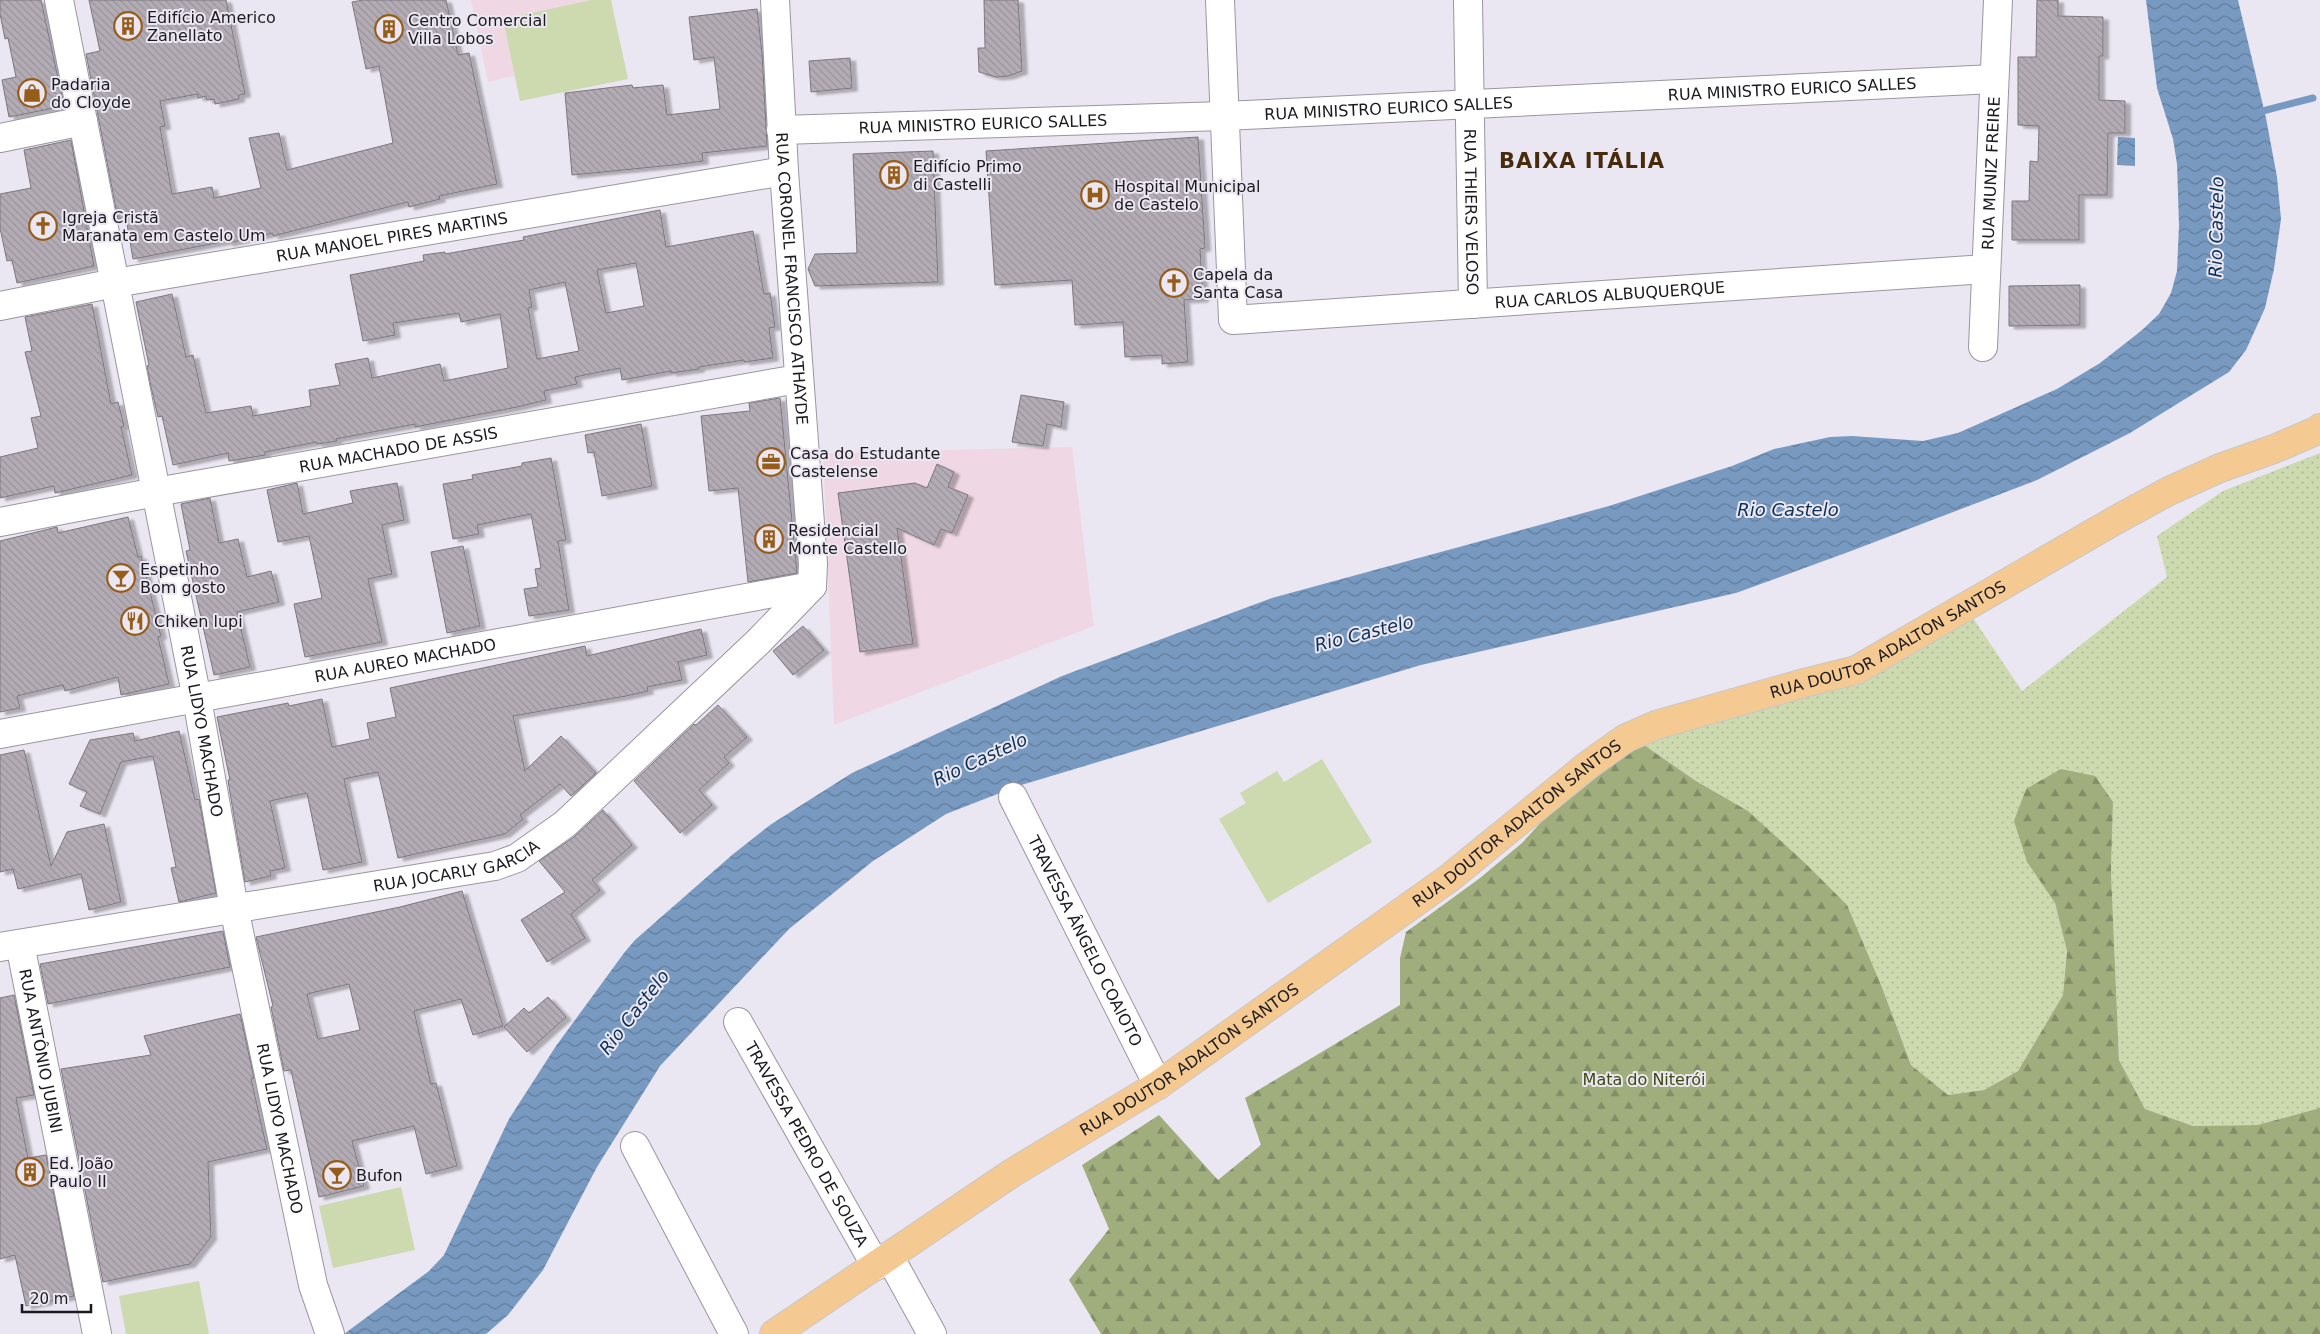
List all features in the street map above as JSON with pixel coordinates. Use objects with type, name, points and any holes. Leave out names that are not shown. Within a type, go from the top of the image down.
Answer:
[{"type":"main road","name":"RUA DOUTOR ADALTON SANTOS","points":[[774,1334],[1012,1172],[1158,1085],[1448,879],[1588,765],[1626,738],[1656,725],[1856,670],[2114,521],[2169,492],[2220,468],[2274,449],[2319,430]]},
{"type":"street","name":"RUA LIDYO MACHADO","points":[[60,0],[197,699],[234,908],[313,1286],[330,1334]]},
{"type":"street","name":"RUA CORONEL FRANCISCO ATHAYDE","points":[[775,0],[781,130],[813,564],[812,586]]},
{"type":"street","points":[[1220,0],[1224,116]]},
{"type":"street","name":"RUA THIERS VELOSO","points":[[1468,0],[1473,304]]},
{"type":"street","name":"RUA MUNIZ FREIRE","points":[[1983,347],[1998,0]]},
{"type":"street","name":"RUA MINISTRO EURICO SALLES","points":[[781,130],[1224,116],[1994,79]]},
{"type":"street","name":"RUA CARLOS ALBUQUERQUE","points":[[1224,116],[1233,320],[1986,269]]},
{"type":"street","points":[[0,138],[83,121]]},
{"type":"street","name":"RUA MANOEL PIRES MARTINS","points":[[0,306],[115,283],[784,171]]},
{"type":"street","name":"RUA MACHADO DE ASSIS","points":[[0,522],[156,492],[798,380]]},
{"type":"street","name":"RUA AUREO MACHADO","points":[[0,734],[812,586]]},
{"type":"street","name":"RUA JOCARLY GARCIA","points":[[10,946],[486,868],[518,858],[565,824],[758,642],[812,586]]},
{"type":"street","name":"TRAVESSA ÂNGELO COAIOTO","points":[[1013,797],[1158,1085]]},
{"type":"street","name":"RUA ANTÔNIO JUBINI","points":[[10,946],[97,1334]]},
{"type":"street","name":"TRAVESSA PEDRO DE SOUZA","points":[[738,1022],[882,1261],[932,1334]]},
{"type":"street","points":[[635,1146],[734,1334]]},
{"type":"shaded area","points":[[471,0],[591,0],[503,19],[515,76],[488,82]]},
{"type":"shaded area","points":[[1072,447],[1094,626],[834,725],[823,453]]},
{"type":"green space","points":[[591,0],[611,0],[628,79],[520,101],[503,19]]},
{"type":"green space","points":[[2320,453],[2320,1108],[2257,1125],[2193,1126],[2145,1109],[2119,1060],[2111,871],[2113,802],[2027,862],[2055,903],[2067,951],[2063,995],[2018,1071],[1984,1090],[1948,1095],[1911,1065],[1883,990],[1748,811],[1696,781],[1641,743],[1973,618],[2022,691],[2167,577],[2157,536],[2223,491]]},
{"type":"green space","name":"Mata do Niterói","points":[[1641,743],[1696,781],[1748,811],[1805,863],[1847,905],[1883,990],[1911,1065],[1948,1095],[1984,1090],[2018,1071],[2063,995],[2067,951],[2055,903],[2027,862],[2014,821],[2026,789],[2061,769],[2095,776],[2113,802],[2111,871],[2119,1060],[2145,1109],[2193,1126],[2257,1125],[2320,1108],[2320,1334],[1101,1334],[1069,1280],[1109,1229],[1082,1165],[1159,1115],[1218,1180],[1261,1145],[1245,1098],[1400,1005],[1400,958],[1406,932],[1480,878],[1522,843],[1567,794]]},
{"type":"green space","points":[[1322,759],[1372,842],[1268,903],[1219,819],[1246,803],[1240,793],[1277,771],[1284,782]]},
{"type":"green space","points":[[401,1187],[415,1250],[333,1268],[319,1206]]},
{"type":"green space","points":[[199,1281],[209,1334],[126,1334],[119,1296]]},
{"type":"water","name":"Rio Castelo","points":[[2146,0],[2238,0],[2266,118],[2277,177],[2281,219],[2274,269],[2265,308],[2246,350],[2229,372],[2130,433],[2037,480],[1736,593],[1421,665],[1018,786],[946,814],[873,861],[789,929],[660,1066],[597,1167],[543,1270],[508,1315],[486,1334],[344,1334],[429,1271],[444,1255],[509,1119],[556,1046],[635,940],[732,855],[770,825],[852,773],[1062,676],[1272,598],[1609,506],[1732,466],[1774,449],[1830,437],[1852,436],[1923,441],[1958,433],[2057,389],[2100,363],[2141,331],[2159,314],[2171,293],[2177,271],[2179,225],[2177,164],[2173,139],[2157,88]]},
{"type":"water","points":[[2118,137],[2135,138],[2135,166],[2117,165]]},
{"type":"building","points":[[0,0],[41,0],[64,106],[9,117],[2,80],[16,77],[8,38],[5,39],[0,14]]},
{"type":"building","points":[[89,0],[226,0],[245,94],[239,95],[239,99],[215,104],[214,99],[207,100],[206,96],[198,98],[198,94],[160,101],[165,126],[160,127],[172,194],[212,187],[214,198],[261,188],[249,138],[279,133],[287,170],[393,143],[379,66],[366,69],[352,2],[363,0],[446,0],[458,55],[469,53],[497,184],[439,196],[440,199],[409,207],[408,202],[273,236],[273,233],[228,243],[227,241],[133,259],[126,218],[118,219],[86,54],[100,51]]},
{"type":"building","points":[[984,0],[1018,0],[1022,71],[1008,76],[996,77],[979,72],[978,48],[985,48]]},
{"type":"building","points":[[2037,0],[2058,0],[2058,16],[2103,17],[2103,56],[2099,56],[2099,100],[2125,101],[2125,133],[2108,133],[2107,195],[2079,195],[2079,240],[2012,240],[2012,201],[2029,201],[2030,161],[2038,162],[2039,126],[2018,125],[2018,57],[2036,57]]},
{"type":"building","points":[[757,9],[762,53],[767,146],[702,153],[703,161],[572,175],[565,93],[632,85],[633,88],[663,85],[667,115],[720,109],[714,57],[694,60],[689,17]]},
{"type":"building","points":[[850,58],[852,88],[811,92],[809,61]]},
{"type":"building","name":"Hospital Municipal de Castelo","points":[[1198,137],[1205,248],[1200,249],[1203,299],[1184,300],[1188,362],[1162,364],[1162,355],[1125,357],[1123,322],[1075,325],[1072,280],[995,285],[986,151]]},
{"type":"building","points":[[71,140],[94,266],[17,283],[12,260],[7,261],[0,228],[0,194],[31,188],[24,150]]},
{"type":"building","points":[[933,151],[938,282],[815,286],[808,269],[815,254],[857,253],[853,154]]},
{"type":"building","points":[[660,210],[666,247],[753,231],[764,294],[770,293],[775,327],[769,328],[773,358],[744,362],[744,360],[699,367],[699,369],[671,373],[671,371],[622,380],[620,368],[575,377],[577,384],[544,391],[546,400],[517,407],[415,427],[415,424],[336,439],[337,441],[317,444],[317,442],[265,452],[265,455],[229,461],[228,453],[173,465],[162,416],[158,417],[151,387],[147,366],[149,365],[136,302],[172,294],[186,357],[193,355],[206,413],[251,406],[253,416],[311,406],[309,390],[340,385],[335,364],[368,358],[372,378],[440,364],[444,381],[508,368],[500,314],[461,322],[459,313],[393,323],[395,335],[363,341],[350,275],[424,261],[423,255],[445,252],[445,254],[524,240],[523,237]],"holes":[[[636,263],[644,306],[606,313],[597,270]],[[565,282],[579,351],[537,359],[528,308],[532,307],[529,290]]]},
{"type":"building","points":[[2080,285],[2080,325],[2009,326],[2009,286]]},
{"type":"building","points":[[92,304],[111,404],[118,402],[124,426],[121,427],[132,475],[55,493],[54,486],[0,498],[0,457],[38,448],[31,418],[41,416],[25,352],[32,351],[25,317]]},
{"type":"building","points":[[1021,395],[1064,402],[1061,427],[1047,424],[1043,446],[1012,442]]},
{"type":"building","points":[[780,398],[797,573],[748,582],[738,488],[709,491],[701,416],[750,411],[749,403]]},
{"type":"building","points":[[641,424],[652,486],[602,496],[594,452],[588,453],[585,435]]},
{"type":"building","points":[[551,458],[566,540],[558,541],[569,610],[529,616],[524,589],[538,587],[535,569],[541,568],[531,514],[477,525],[479,534],[453,539],[443,484],[473,479],[472,475],[522,466],[522,463]]},
{"type":"building","points":[[937,464],[954,472],[948,487],[968,495],[952,533],[941,529],[934,545],[897,528],[913,644],[860,652],[838,493],[915,483],[927,488]]},
{"type":"building","points":[[297,483],[303,514],[353,503],[350,491],[397,483],[404,520],[382,525],[392,574],[368,579],[382,642],[305,657],[294,604],[322,598],[309,536],[278,542],[267,490]]},
{"type":"building","points":[[210,498],[219,543],[238,539],[247,577],[271,571],[279,602],[237,612],[250,667],[214,675],[186,551],[190,550],[181,504]]},
{"type":"building","points":[[128,517],[138,557],[141,556],[161,636],[158,637],[169,684],[121,695],[118,677],[65,691],[63,685],[17,696],[20,708],[0,712],[0,541],[57,527],[58,533]]},
{"type":"building","points":[[463,546],[480,626],[447,633],[431,552]]},
{"type":"building","points":[[803,626],[824,650],[793,675],[773,651]]},
{"type":"building","points":[[701,629],[707,655],[678,662],[682,680],[647,687],[648,691],[626,696],[513,716],[525,771],[561,736],[596,773],[571,796],[560,784],[520,815],[523,819],[505,834],[398,858],[378,772],[344,779],[362,862],[323,870],[307,793],[270,801],[285,868],[270,871],[271,876],[245,882],[228,780],[230,780],[217,717],[288,703],[289,706],[322,699],[332,747],[370,739],[367,723],[396,717],[390,688],[585,646],[587,656]]},
{"type":"building","points":[[718,705],[747,737],[724,757],[729,763],[699,790],[712,805],[680,833],[634,781],[694,724],[696,725]]},
{"type":"building","points":[[179,731],[195,800],[199,799],[216,893],[179,902],[171,868],[176,867],[153,756],[121,762],[100,814],[80,806],[87,792],[69,784],[90,740],[133,733],[135,741]]},
{"type":"building","points":[[24,750],[51,866],[67,832],[104,824],[121,902],[89,910],[81,874],[18,889],[13,869],[0,872],[0,755]]},
{"type":"building","points":[[603,810],[632,845],[592,880],[600,890],[571,914],[585,938],[547,962],[521,920],[565,892],[539,861],[574,837]]},
{"type":"building","points":[[462,891],[503,1026],[473,1035],[461,999],[414,1011],[431,1084],[436,1083],[457,1166],[426,1174],[414,1126],[352,1141],[364,1186],[319,1197],[291,1070],[284,1071],[271,1007],[273,1006],[256,937],[400,907]],"holes":[[[349,984],[360,1030],[318,1039],[307,994]]]},
{"type":"building","points":[[223,931],[230,967],[48,1004],[40,964]]},
{"type":"building","points":[[14,995],[34,1095],[16,1098],[28,1158],[46,1155],[74,1296],[26,1306],[15,1255],[0,1259],[0,998]]},
{"type":"building","points":[[548,997],[566,1017],[527,1052],[504,1027],[524,1008],[529,1013]]},
{"type":"building","points":[[240,1014],[254,1078],[251,1079],[267,1149],[208,1162],[211,1237],[190,1264],[103,1282],[61,1069],[151,1055],[144,1036]]},
{"type":"waterway","points":[[2255,113],[2313,98]]},
{"type":"place","name":"Edifício Americo Zanellato","points":[[128,26]]},
{"type":"place","name":"Centro Comercial Villa Lobos","points":[[389,29]]},
{"type":"place","name":"Padaria do Cloyde","points":[[32,93]]},
{"type":"place","name":"Edifício Primo di Castelli","points":[[894,175]]},
{"type":"place","name":"Hospital Municipal de Castelo","points":[[1095,195]]},
{"type":"place","name":"Igreja Cristã Maranata em Castelo Um","points":[[43,226]]},
{"type":"place","name":"Capela da Santa Casa","points":[[1174,283]]},
{"type":"place","name":"Casa do Estudante Castelense","points":[[771,462]]},
{"type":"place","name":"Residencial Monte Castello","points":[[769,539]]},
{"type":"place","name":"Espetinho Bom gosto","points":[[121,578]]},
{"type":"place","name":"Chiken lupi","points":[[135,621]]},
{"type":"place","name":"Ed. João Paulo II","points":[[30,1172]]},
{"type":"place","name":"Bufon","points":[[337,1175]]},
{"type":"district","name":"BAIXA ITÁLIA","points":[[1582,161]]}]
